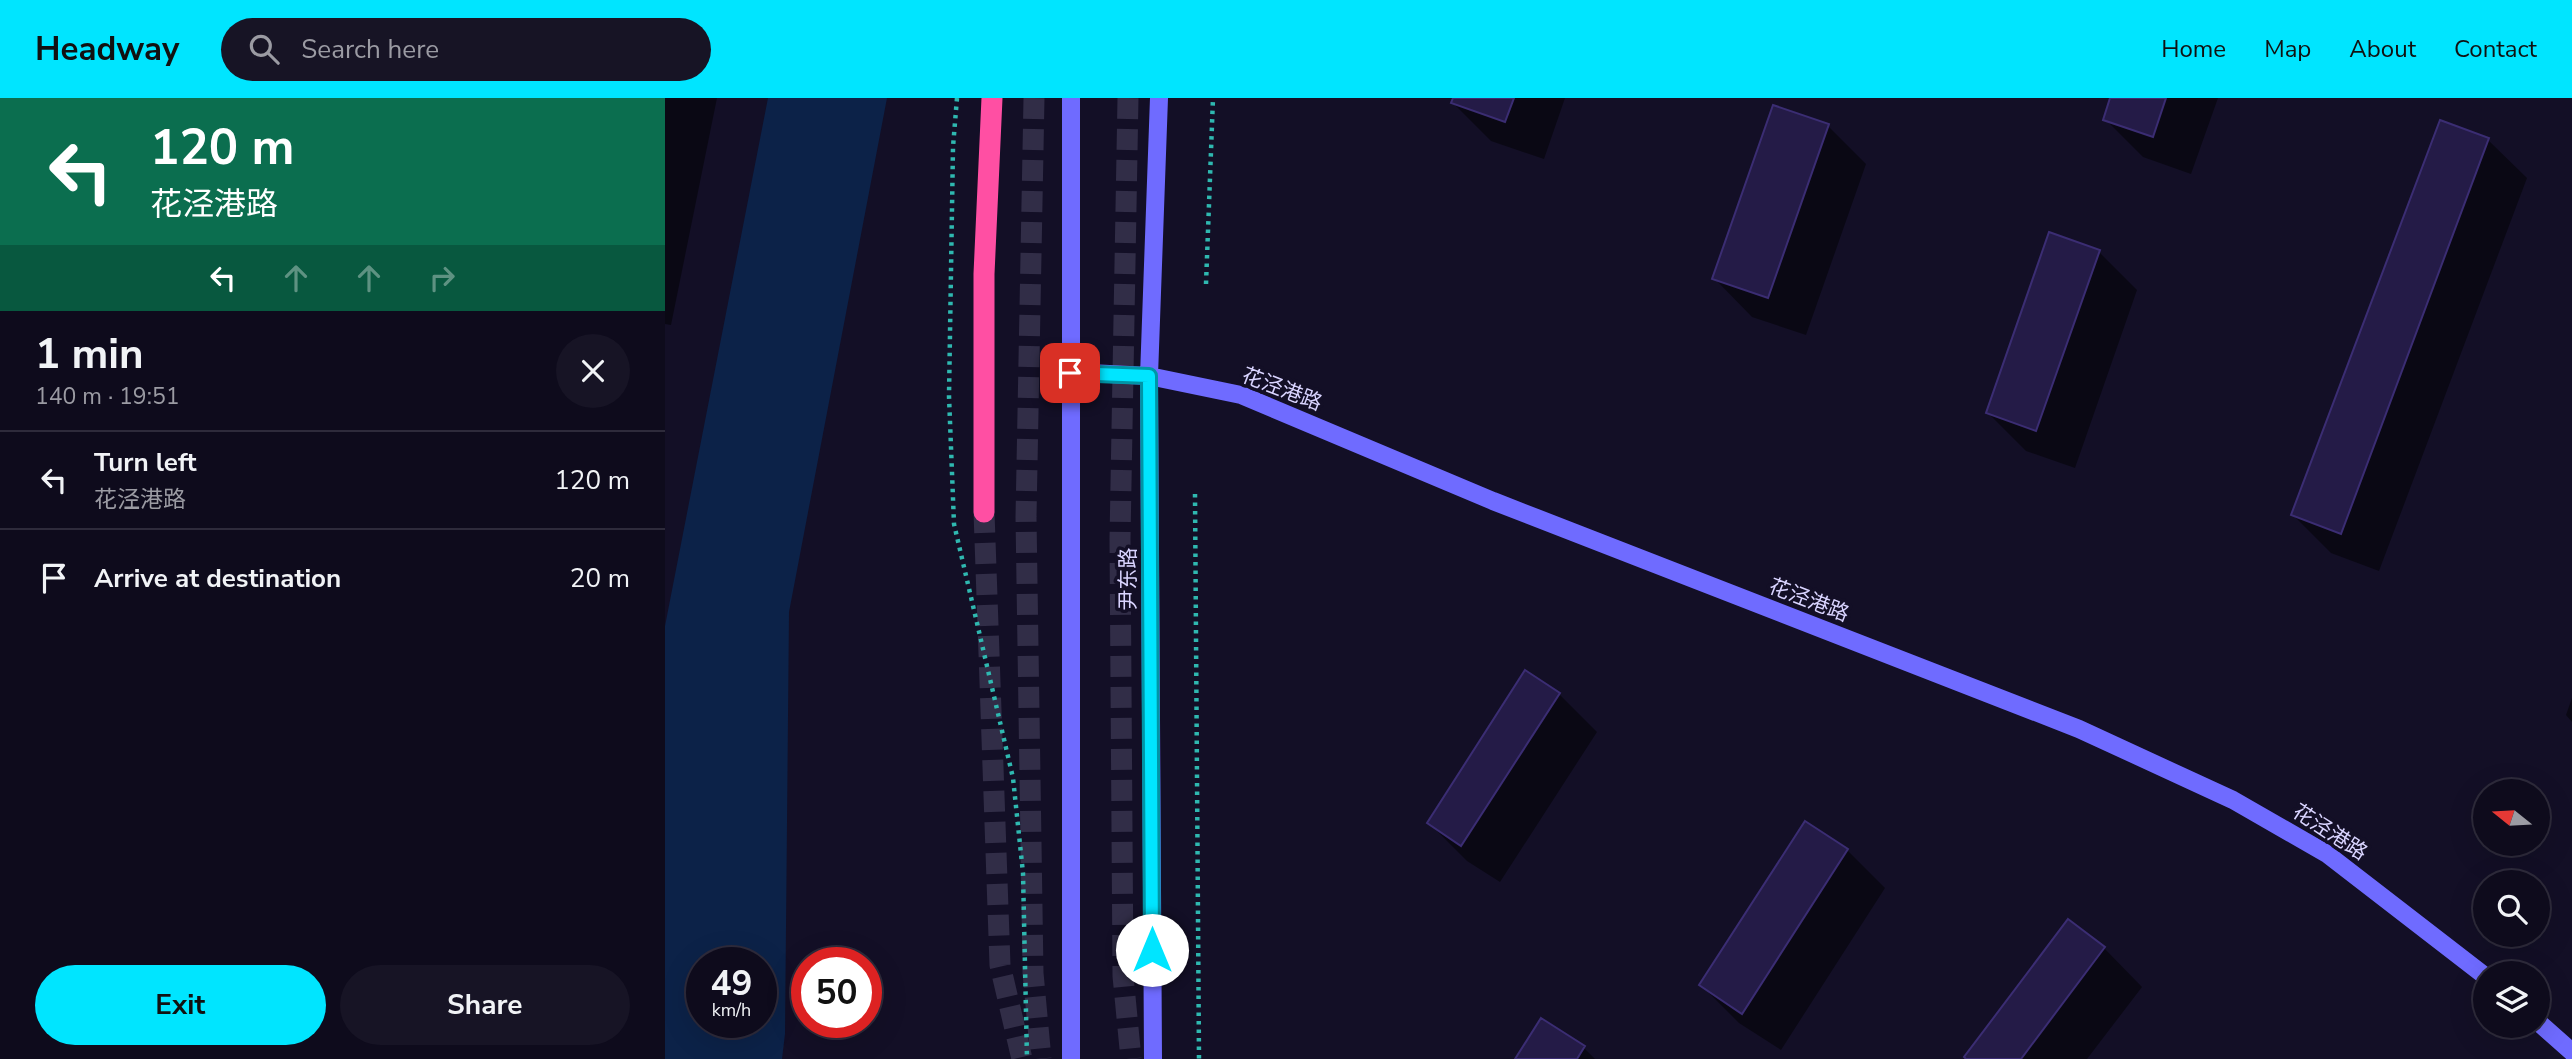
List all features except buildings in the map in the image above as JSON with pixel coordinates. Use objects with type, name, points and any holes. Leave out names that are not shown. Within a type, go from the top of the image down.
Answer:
[{"type":"highway","points":[[984,512],[984,274],[992,98]]},
{"type":"main road","points":[[1071,98],[1071,1059]]},
{"type":"main road","name":"尹东路","points":[[1153,1059],[1149,376],[1160,98]]},
{"type":"main road","name":"花泾港路","points":[[1070,373],[1149,376],[1241,395],[1493,500],[2079,729],[2233,800],[2327,854],[2473,967]]},
{"type":"main road","points":[[2550,1033],[2572,1052]]},
{"type":"path","points":[[957,98],[953,147],[949,396],[954,524],[1013,778],[1023,873],[1027,1059]]},
{"type":"path","points":[[1206,284],[1213,98]]},
{"type":"path","points":[[1195,495],[1199,1059]]},
{"type":"water","points":[[768,98],[887,98],[789,612],[785,1034],[782,1059],[665,1059],[665,626]]},
{"type":"tunnel","points":[[1034,98],[1026,517],[1033,973],[1041,1059]]},
{"type":"tunnel","points":[[1128,98],[1120,539],[1123,976],[1131,1059]]},
{"type":"tunnel","points":[[984,512],[1000,965],[1022,1059]]},
{"type":"route","points":[[1070,373],[1149,376],[1152,950]]}]
